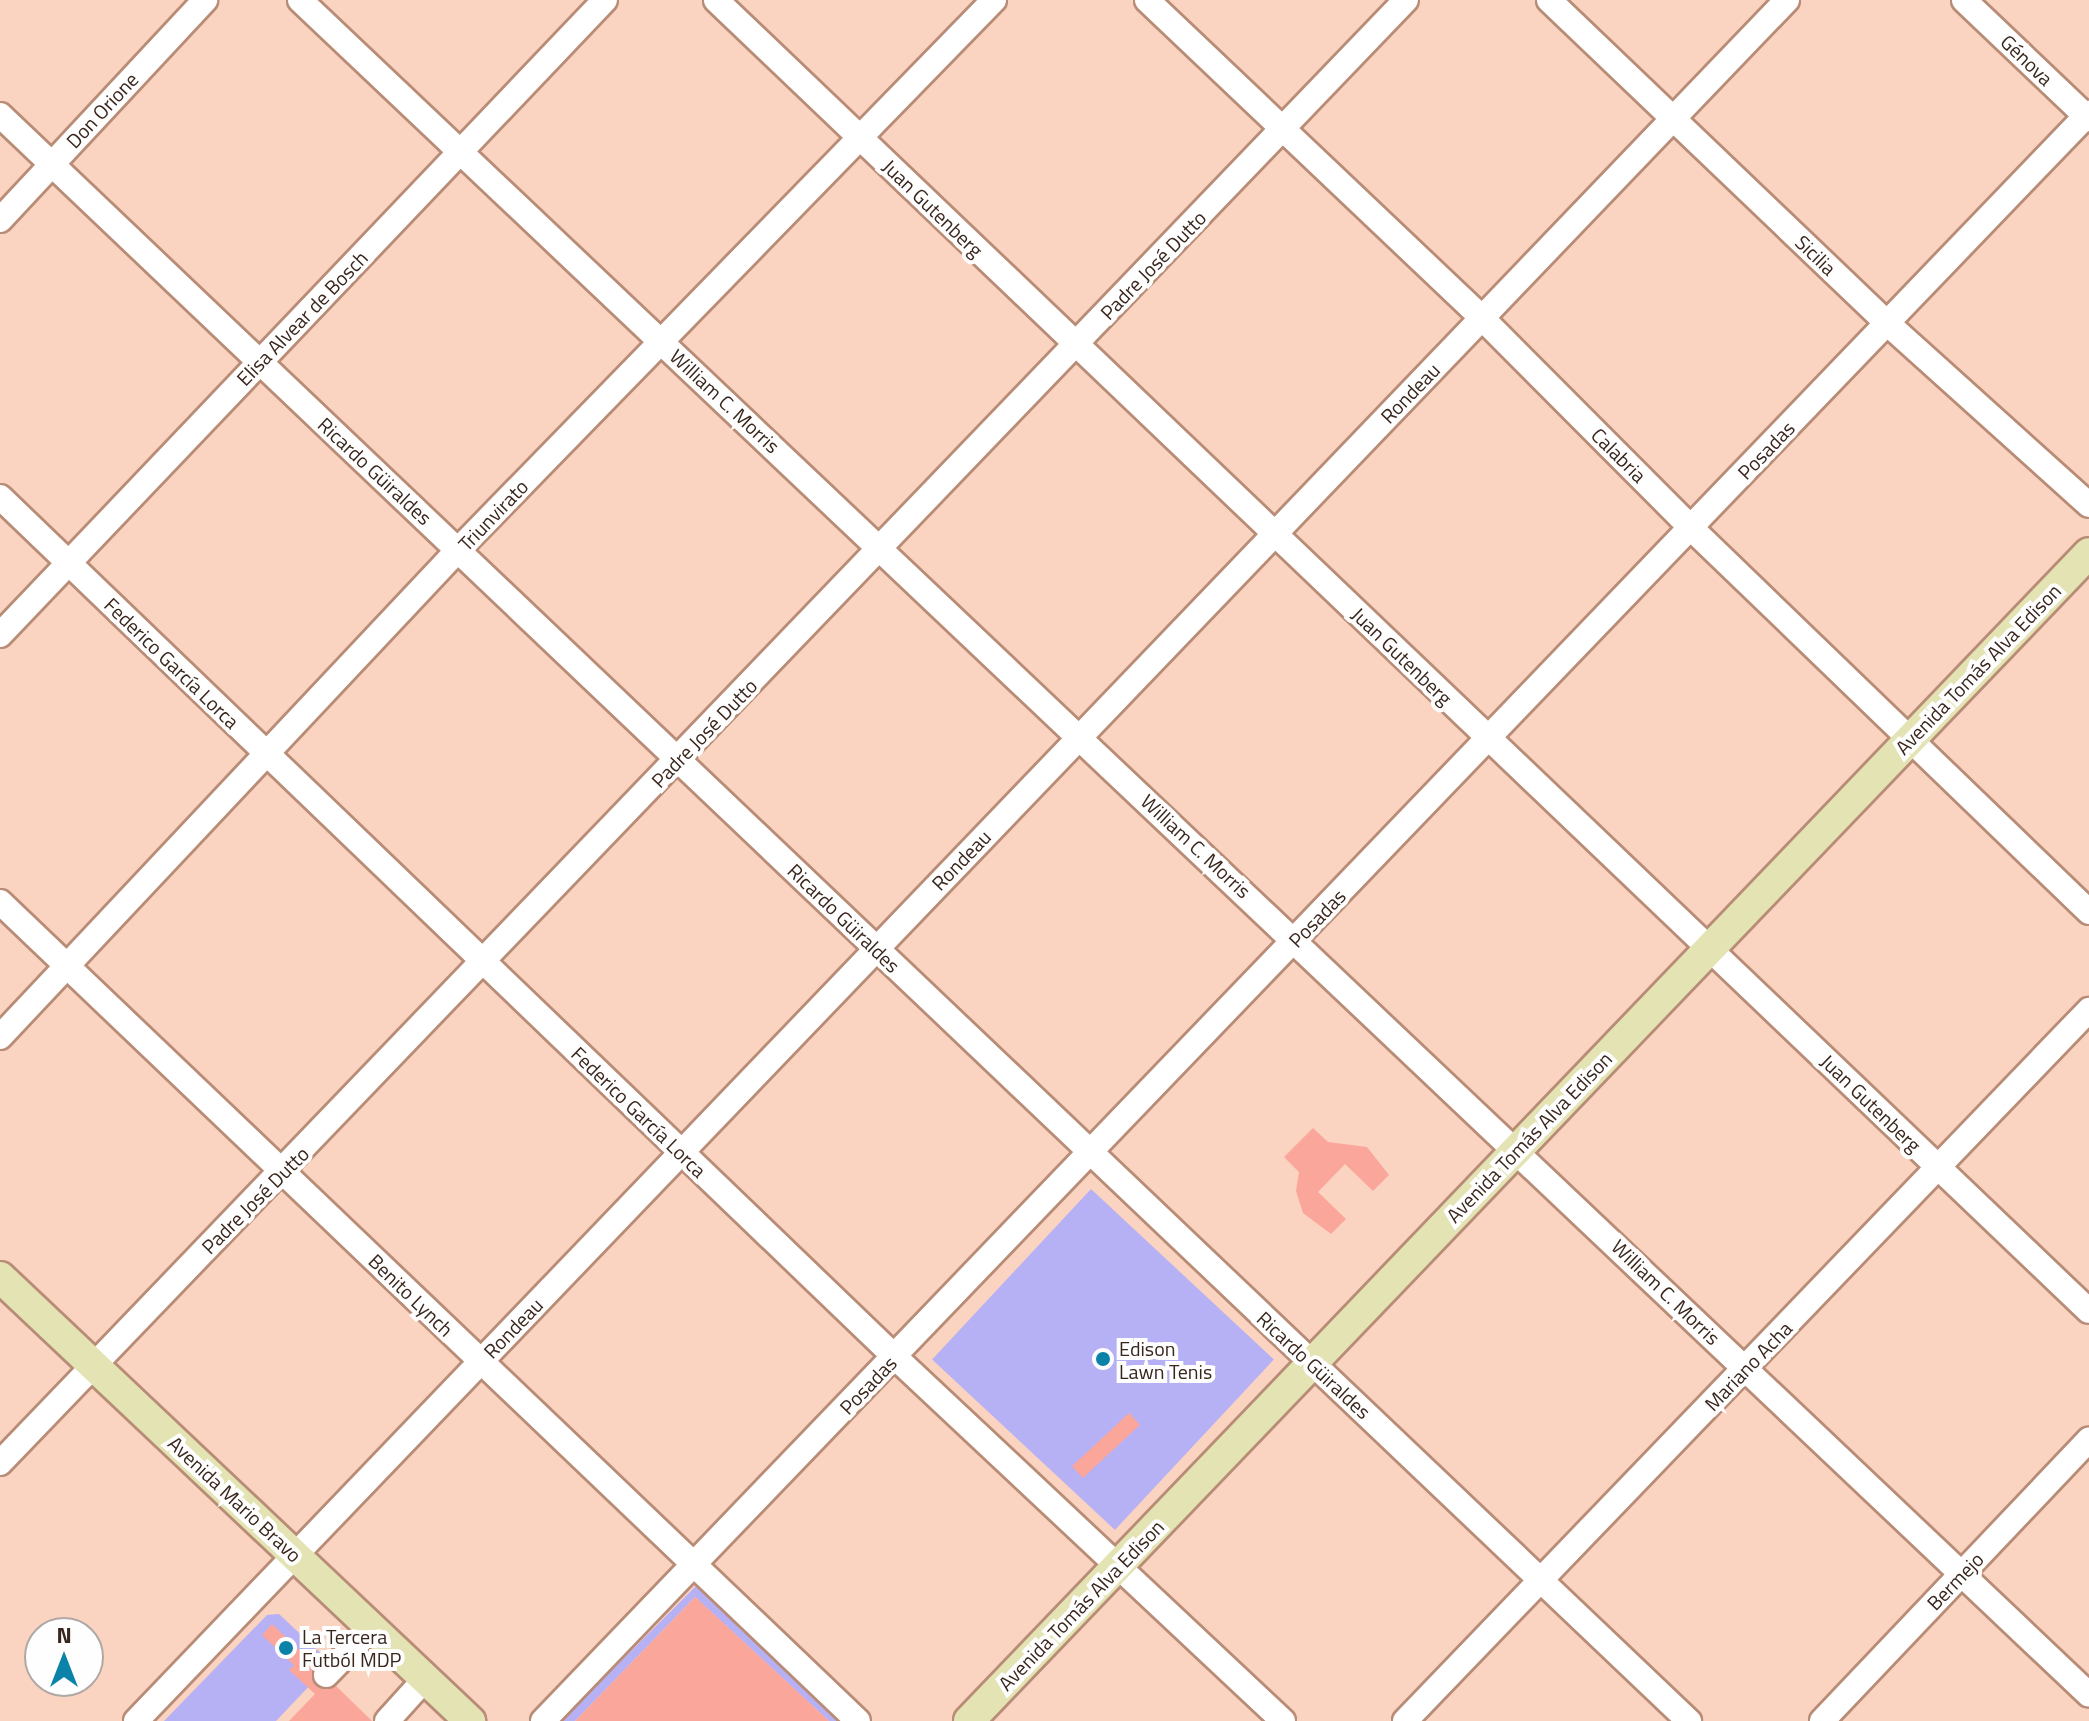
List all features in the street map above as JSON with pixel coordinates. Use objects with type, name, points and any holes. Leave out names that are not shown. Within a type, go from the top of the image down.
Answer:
[{"type":"main road","name":"Avenida Tomás Alva Edison","points":[[969,1721],[2089,553]]},
{"type":"main road","name":"Avenida Mario Bravo","points":[[0,1277],[470,1721]]},
{"type":"street","name":"Don Orione","points":[[0,220],[205,0]]},
{"type":"street","name":"Elisa Alvear de Bosch","points":[[0,635],[605,0]]},
{"type":"street","name":"Juan Gutenberg","points":[[716,0],[2089,1311]]},
{"type":"street","name":"Triunvirato","points":[[0,1037],[269,756],[458,550],[994,0]]},
{"type":"street","name":"Calabria","points":[[1147,0],[1482,318],[1691,528],[2089,912]]},
{"type":"street","name":"Padre José Dutto","points":[[0,1463],[92,1364],[283,1173],[1406,0]]},
{"type":"street","name":"Sicilia","points":[[1549,0],[1887,323],[2089,505]]},
{"type":"street","name":"Rondeau","points":[[136,1721],[1787,0]]},
{"type":"street","name":"Génova","points":[[1964,0],[2088,116]]},
{"type":"street","name":"William C. Morris","points":[[301,1],[1517,1149],[2089,1695]]},
{"type":"street","name":"Ricardo Güiraldes","points":[[0,115],[1689,1721]]},
{"type":"street","name":"Posadas","points":[[543,1721],[2088,116]]},
{"type":"street","name":"Federico García Lorca","points":[[0,497],[895,1357],[1283,1721]]},
{"type":"street","name":"Benito Lynch","points":[[0,902],[693,1567],[858,1721]]},
{"type":"street","name":"Mariano Acha","points":[[1405,1721],[1940,1169],[2089,1010]]},
{"type":"street","name":"Bermejo","points":[[1822,1721],[2089,1440]]},
{"type":"street","points":[[326,1675],[372,1628]]},
{"type":"street","points":[[387,1721],[425,1679]]},
{"type":"shaded area","name":"Edison Lawn Tenis","points":[[1091,1189],[1274,1359],[1115,1530],[932,1359]]},
{"type":"shaded area","points":[[697,1585],[701,1585],[848,1721],[829,1721],[695,1597],[575,1721],[561,1721]]},
{"type":"shaded area","points":[[279,1614],[331,1663],[276,1721],[164,1721],[267,1615]]},
{"type":"building","points":[[1313,1128],[1328,1142],[1367,1147],[1389,1175],[1373,1191],[1345,1164],[1318,1192],[1346,1219],[1331,1234],[1303,1213],[1296,1191],[1299,1172],[1284,1157]]},
{"type":"building","points":[[1129,1413],[1140,1425],[1083,1478],[1072,1466]]},
{"type":"building","points":[[695,1597],[718,1618],[829,1721],[575,1721]]},
{"type":"building","points":[[272,1624],[314,1664],[316,1686],[336,1686],[372,1721],[289,1721],[315,1694],[289,1670],[294,1665],[262,1635]]},
{"type":"place","name":"Edison Lawn Tenis","points":[[1103,1359]]},
{"type":"place","name":"La Tercera Futból MDP","points":[[286,1648]]}]
